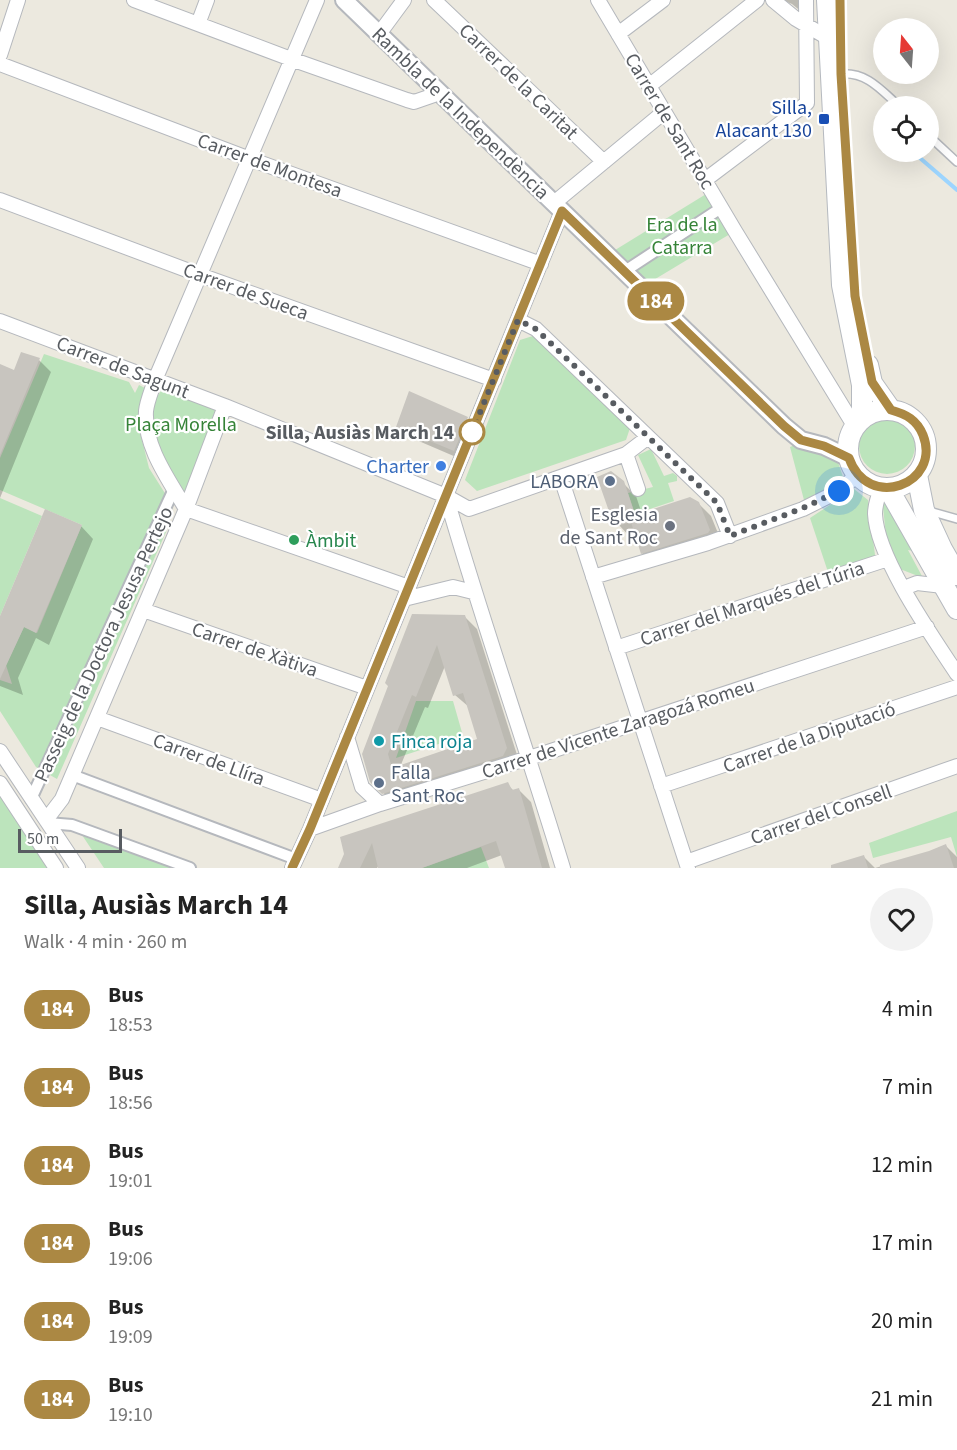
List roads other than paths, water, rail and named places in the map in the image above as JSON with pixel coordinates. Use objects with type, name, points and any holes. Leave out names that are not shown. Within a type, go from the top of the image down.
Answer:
[{"type":"main road","points":[[827,0],[842,285],[862,386],[859,423],[848,447],[853,466],[873,485],[885,488],[899,486],[916,475],[923,464],[926,440],[921,429],[908,416],[891,410],[881,410],[859,423]]},
{"type":"main road","points":[[840,0],[841,74],[855,296],[872,382],[891,410]]},
{"type":"main road","points":[[916,475],[924,510],[942,549],[957,609]]},
{"type":"main road","points":[[885,488],[950,580]]},
{"type":"street","points":[[0,55],[18,0]]},
{"type":"street","points":[[134,0],[167,5],[198,24],[414,102],[440,93]]},
{"type":"street","points":[[198,24],[207,0]]},
{"type":"street","points":[[316,0],[155,380],[146,410],[147,430],[155,454],[186,509],[406,593],[453,587],[473,592]]},
{"type":"street","name":"Rambla de la Independència","points":[[344,0],[784,426],[801,440],[824,446],[853,466]]},
{"type":"street","points":[[379,34],[404,0]]},
{"type":"street","name":"Carrer de la Caritat","points":[[434,0],[604,162]]},
{"type":"street","name":"Carrer de Sant Roc","points":[[598,0],[722,208],[859,423]]},
{"type":"street","points":[[618,34],[663,0]]},
{"type":"street","points":[[649,86],[757,0]]},
{"type":"street","points":[[773,0],[828,38]]},
{"type":"street","points":[[705,180],[807,103],[806,0]]},
{"type":"street","name":"Carrer de Montesa","points":[[0,64],[250,159],[541,264]]},
{"type":"street","points":[[72,776],[294,864],[541,264],[558,207],[604,162],[664,112]]},
{"type":"street","name":"Carrer de Sueca","points":[[0,200],[200,275],[494,380]]},
{"type":"street","points":[[625,271],[722,208]]},
{"type":"street","points":[[518,320],[536,329],[717,503],[730,536]]},
{"type":"street","name":"Carrer de Sagunt","points":[[0,321],[225,406],[446,496],[469,509],[626,454],[647,438]]},
{"type":"street","name":"Passeig de la Doctora Jesusa Pertejo","points":[[47,821],[62,799],[97,718],[186,509],[225,406]]},
{"type":"street","points":[[626,454],[638,489]]},
{"type":"street","points":[[593,577],[730,536],[803,508],[839,491],[853,466]]},
{"type":"street","points":[[561,478],[687,865]]},
{"type":"street","points":[[885,488],[877,498],[875,515],[883,550],[957,674]]},
{"type":"street","name":"Passeig de la Doctora Jesusa Pertejo","points":[[31,799],[174,489]]},
{"type":"street","points":[[446,496],[473,592],[530,758],[563,868]]},
{"type":"street","name":"Carrer del Marqués del Túria","points":[[616,648],[888,559]]},
{"type":"street","points":[[904,588],[917,583],[950,580]]},
{"type":"street","name":"Carrer de Xàtiva","points":[[143,610],[367,688]]},
{"type":"street","name":"Carrer de Vicente Zaragozá Romeu","points":[[310,829],[380,804],[530,758],[927,627]]},
{"type":"street","name":"Carrer de la Diputació","points":[[661,786],[957,687]]},
{"type":"street","name":"Carrer de Llíra","points":[[97,718],[322,800]]},
{"type":"street","points":[[347,737],[362,787],[380,804]]},
{"type":"street","points":[[0,751],[78,868]]},
{"type":"street","name":"Carrer del Consell","points":[[687,865],[957,766]]},
{"type":"street","points":[[0,783],[56,868]]},
{"type":"street","points":[[47,821],[72,825],[190,868]]},
{"type":"lane","points":[[841,74],[854,74],[872,81],[888,96]]},
{"type":"lane","points":[[939,145],[957,162]]},
{"type":"lane","points":[[924,510],[957,519]]},
{"type":"waterway","points":[[925,162],[957,190]]},
{"type":"place","name":"Silla, Alacant 130","points":[[824,119]]},
{"type":"place","name":"Silla, Ausiàs March 14","points":[[472,432]]},
{"type":"place","name":"Charter","points":[[441,466]]},
{"type":"place","name":"LABORA","points":[[610,481]]},
{"type":"place","name":"Esglesia de Sant Roc","points":[[670,526]]},
{"type":"place","name":"Àmbit","points":[[294,540]]},
{"type":"place","name":"Finca roja","points":[[379,741]]},
{"type":"place","name":"Falla Sant Roc","points":[[379,783]]},
{"type":"park label","name":"Era de la Catarra","points":[[682,236]]},
{"type":"park label","name":"Plaça Morella","points":[[181,424]]}]
